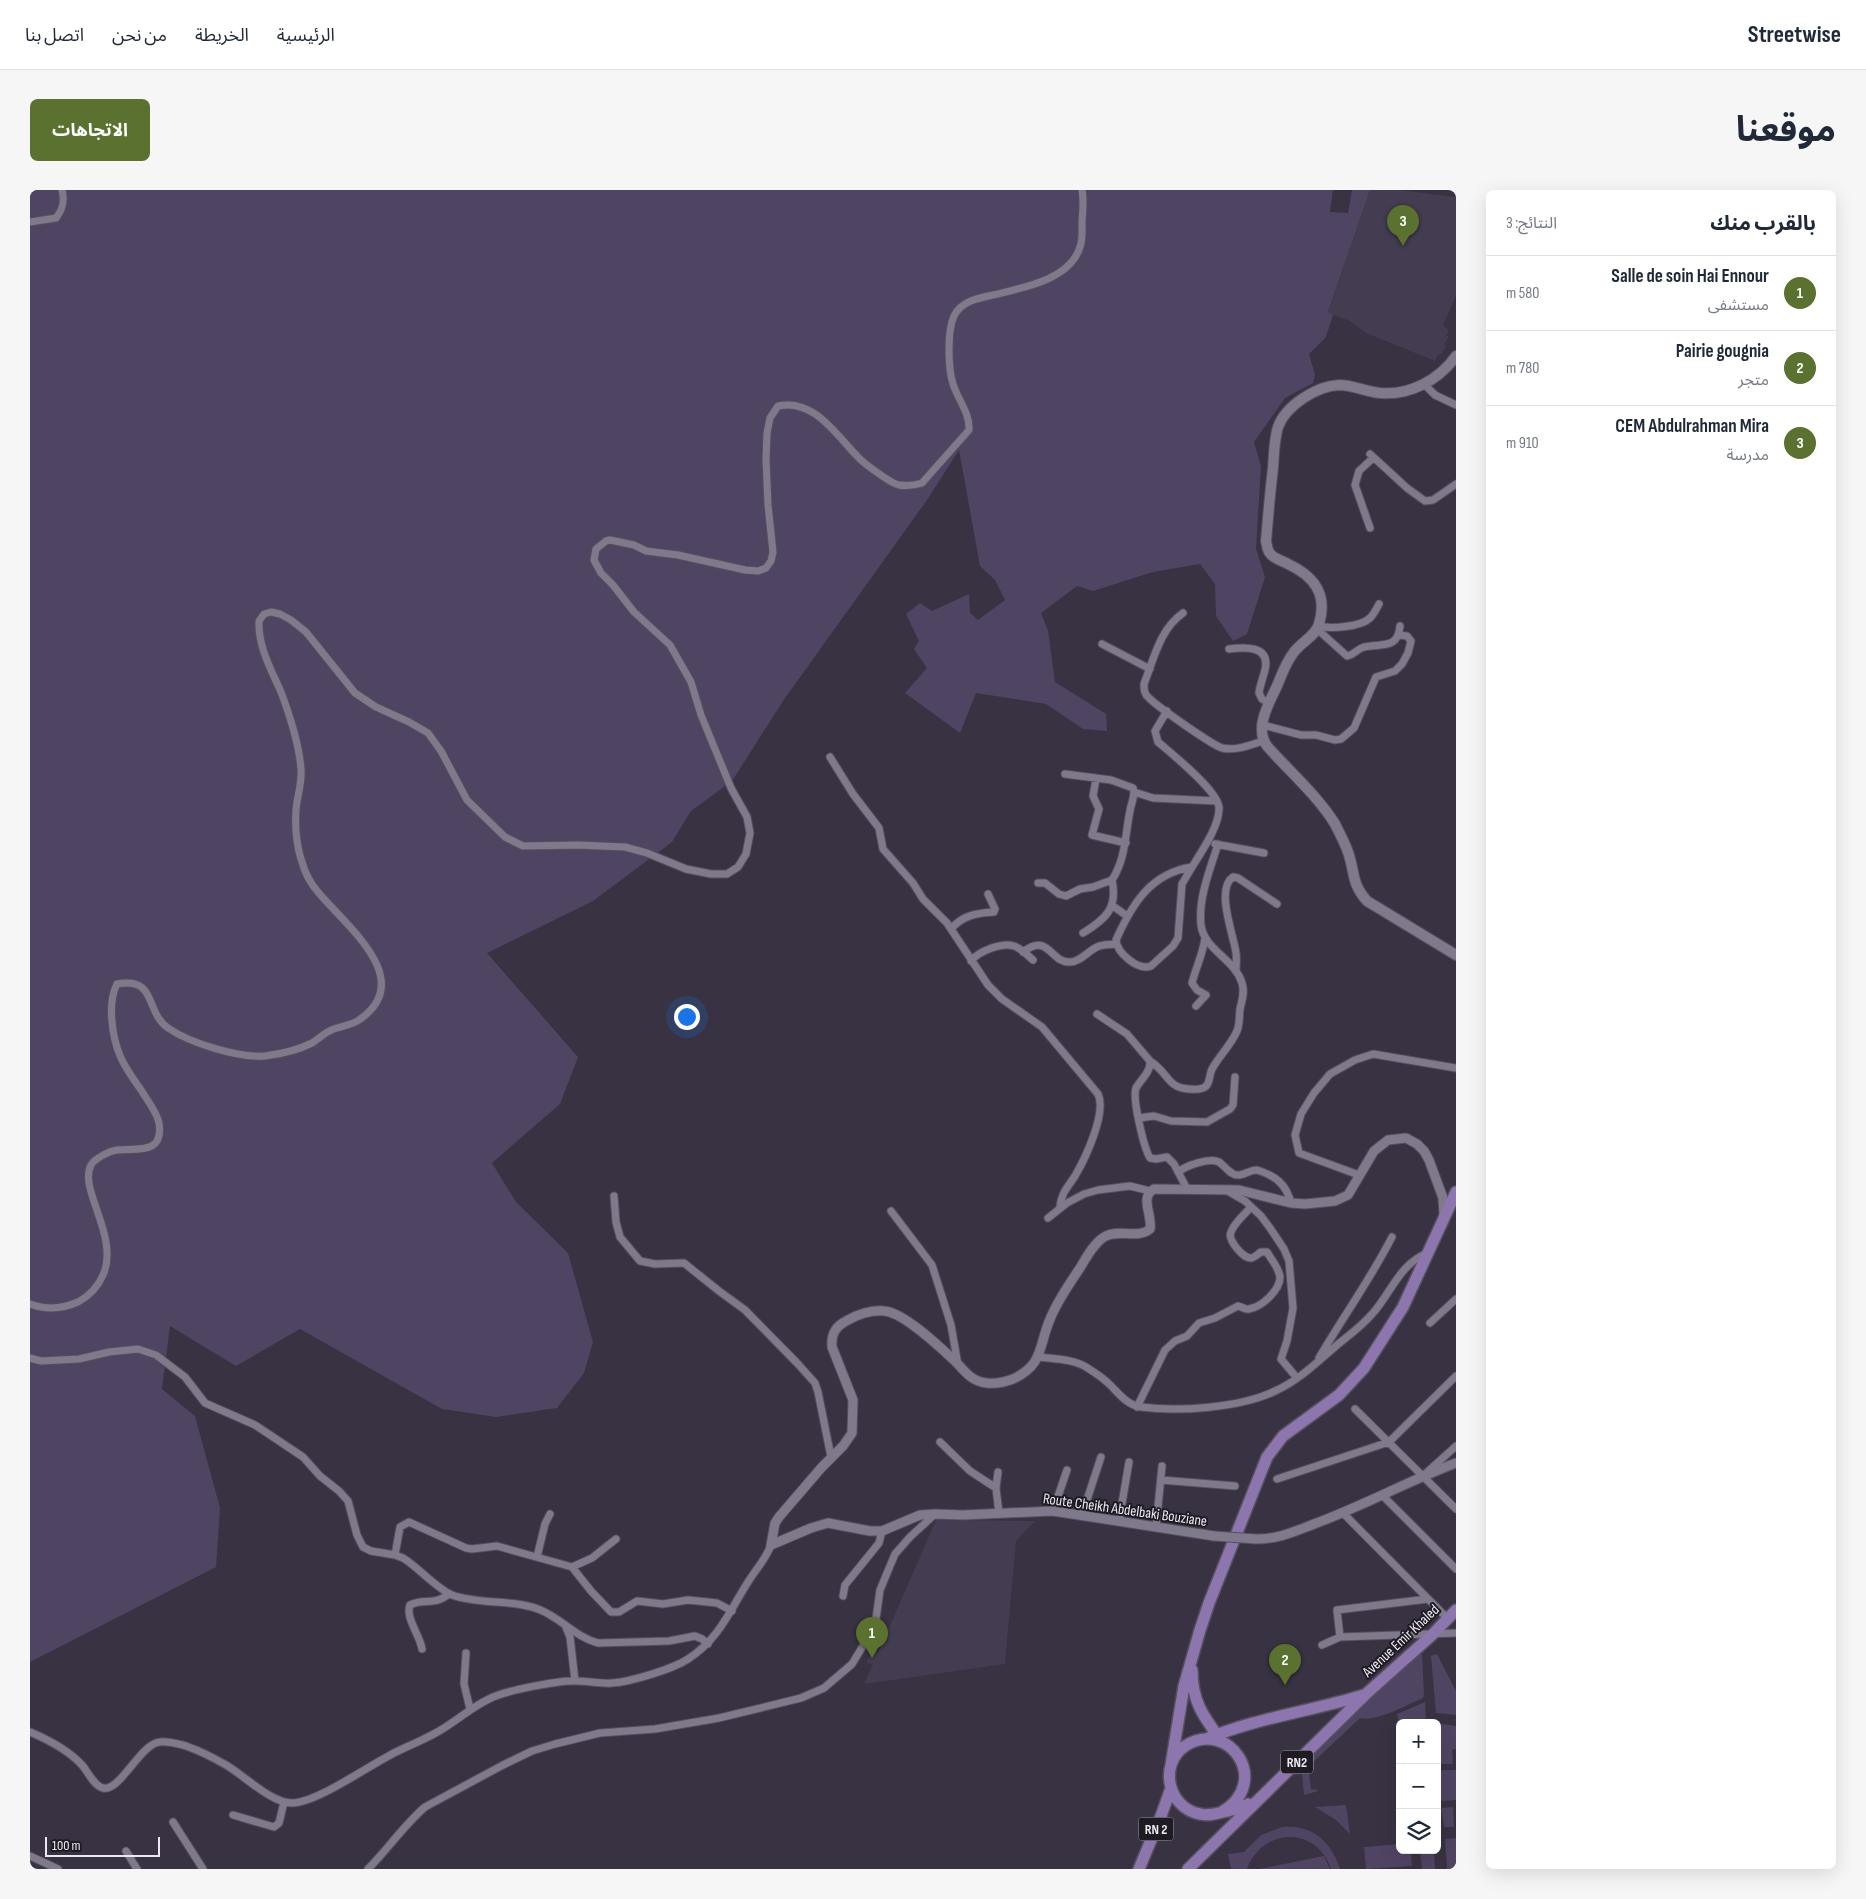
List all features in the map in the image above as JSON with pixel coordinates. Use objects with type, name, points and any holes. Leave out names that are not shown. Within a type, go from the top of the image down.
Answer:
[{"type":"main road","points":[[1456,356],[1434,379],[1424,384],[1392,393],[1380,393],[1350,386],[1329,387],[1304,398],[1288,412],[1278,426],[1270,490],[1267,548],[1274,557],[1307,574],[1319,590],[1322,599],[1318,628],[1293,653],[1269,704],[1263,725],[1263,741],[1322,806],[1334,824],[1349,855],[1354,882],[1367,901],[1456,955]]},
{"type":"main road","points":[[1192,1659],[1195,1697],[1204,1717],[1220,1739],[1241,1760],[1245,1772],[1240,1796],[1232,1806],[1222,1812],[1211,1815],[1191,1812],[1182,1806],[1175,1798],[1169,1780],[1182,1700],[1192,1659],[1209,1603],[1267,1457],[1283,1436],[1339,1395],[1364,1368],[1403,1307],[1456,1192]]},
{"type":"main road","name":"Avenue Emir Khaled","points":[[1366,1694],[1432,1635],[1456,1610]]},
{"type":"main road","name":"RN2","points":[[1220,1739],[1230,1729],[1330,1705],[1366,1694]]},
{"type":"main road","name":"RN2","points":[[1227,1829],[1366,1694]]},
{"type":"main road","points":[[1204,1717],[1214,1724],[1230,1729]]},
{"type":"main road","points":[[1171,1765],[1176,1755],[1184,1747],[1194,1742],[1220,1739]]},
{"type":"main road","name":"RN2","points":[[1227,1829],[1240,1809],[1244,1784]]},
{"type":"main road","name":"RN 2","points":[[1139,1869],[1162,1816],[1171,1788]]},
{"type":"main road","name":"RN2","points":[[1222,1812],[1240,1809],[1264,1794]]},
{"type":"main road","points":[[1188,1869],[1227,1829]]},
{"type":"street","points":[[30,222],[56,218],[63,205],[62,190]]},
{"type":"street","points":[[30,1304],[48,1308],[70,1305],[82,1300],[99,1286],[108,1261],[102,1224],[90,1189],[89,1176],[91,1165],[97,1159],[116,1150],[136,1150],[153,1146],[159,1138],[159,1122],[120,1056],[111,1010],[113,993],[117,984],[129,982],[141,985],[150,996],[154,1010],[167,1027],[200,1044],[244,1055],[263,1056],[302,1048],[324,1033],[359,1020],[379,998],[381,989],[379,973],[366,944],[317,891],[307,876],[301,860],[297,804],[302,771],[294,734],[281,693],[261,644],[259,621],[264,614],[271,612],[280,614],[291,620],[306,632],[355,692],[376,707],[428,733],[441,751],[467,800],[505,838],[523,846],[578,845],[625,847],[647,853],[686,869],[711,874],[727,874],[738,868],[746,854],[750,833],[748,817],[734,796],[691,682],[674,649],[634,612],[614,585],[601,573],[594,560],[596,549],[610,540],[634,545],[646,551],[678,555],[744,570],[758,571],[766,568],[771,561],[773,552],[768,505],[767,434],[772,413],[778,406],[787,404],[802,408],[822,419],[834,429],[859,458],[893,482],[899,485],[922,483],[968,430],[969,418],[953,384],[951,374],[949,343],[955,315],[969,301],[1029,287],[1067,268],[1080,247],[1082,236],[1082,190]]},
{"type":"street","points":[[1424,384],[1435,395],[1456,405]]},
{"type":"street","points":[[1370,528],[1355,485],[1359,471],[1372,456],[1406,488],[1425,501],[1433,500],[1456,484]]},
{"type":"street","points":[[1318,628],[1333,628],[1366,621],[1379,604]]},
{"type":"street","points":[[1183,613],[1172,620],[1166,629],[1144,684],[1148,698],[1221,748],[1238,748],[1263,741]]},
{"type":"street","points":[[1318,628],[1347,656],[1352,655],[1362,647],[1391,643],[1399,635],[1400,626]]},
{"type":"street","points":[[1263,725],[1301,735],[1316,735],[1335,740],[1346,736],[1354,728],[1376,676],[1395,671],[1406,658],[1411,641],[1407,636],[1399,635]]},
{"type":"street","points":[[1102,644],[1150,669]]},
{"type":"street","points":[[1229,649],[1253,648],[1264,657],[1266,666],[1259,693],[1262,699],[1269,704]]},
{"type":"street","points":[[1167,711],[1155,731],[1158,742],[1210,790],[1217,800],[1219,813],[1208,842],[1182,884],[1178,938],[1173,946],[1154,963],[1147,967],[1138,966],[1121,952],[1116,944],[1127,916],[1137,901],[1163,877],[1172,871],[1192,867]]},
{"type":"street","points":[[830,757],[853,794],[879,828],[883,848],[913,883],[923,899],[951,929],[984,980],[998,995],[1033,1019],[1052,1037],[1100,1098],[1100,1109],[1089,1146],[1074,1177],[1062,1193],[1060,1207]]},
{"type":"street","points":[[1065,774],[1111,780],[1128,785],[1133,788],[1134,792],[1126,844],[1122,860],[1112,880],[1113,906],[1098,924],[1083,933]]},
{"type":"street","points":[[1096,779],[1093,796],[1098,809],[1092,835],[1126,844]]},
{"type":"street","points":[[1134,792],[1153,798],[1217,800]]},
{"type":"street","points":[[1208,842],[1264,853]]},
{"type":"street","points":[[1097,1014],[1127,1034],[1150,1061],[1162,1070],[1169,1082],[1174,1086],[1201,1089],[1209,1084],[1211,1071],[1235,1036],[1244,989],[1236,970],[1205,938],[1201,928],[1200,913],[1207,878],[1218,844]]},
{"type":"street","points":[[1236,970],[1237,955],[1225,901],[1225,890],[1229,880],[1233,877],[1238,878],[1276,904]]},
{"type":"street","points":[[1038,883],[1045,883],[1059,894],[1066,896],[1076,890],[1112,880]]},
{"type":"street","points":[[951,929],[961,919],[975,914],[994,912],[995,909],[988,894]]},
{"type":"street","points":[[1113,906],[1127,916]]},
{"type":"street","points":[[1196,1006],[1206,995],[1197,990],[1192,983],[1204,948],[1205,938]]},
{"type":"street","points":[[1023,952],[1031,946],[1042,946],[1064,961],[1072,962],[1100,946],[1116,944]]},
{"type":"street","points":[[971,961],[983,951],[1005,946],[1016,947],[1033,960]]},
{"type":"street","points":[[1359,1175],[1300,1153],[1294,1135],[1301,1114],[1314,1093],[1330,1074],[1355,1060],[1373,1054],[1456,1068]]},
{"type":"street","points":[[1150,1061],[1150,1068],[1136,1089],[1134,1097],[1144,1142],[1148,1155],[1153,1159],[1169,1158],[1187,1189]]},
{"type":"street","points":[[1139,1118],[1154,1116],[1176,1122],[1207,1122],[1230,1109],[1233,1105],[1235,1078]]},
{"type":"street","points":[[1048,1218],[1060,1207],[1084,1194],[1098,1190],[1130,1186],[1150,1191],[1154,1189],[1248,1191],[1291,1203],[1305,1204],[1335,1201],[1348,1195],[1374,1151],[1388,1140],[1406,1138],[1417,1144],[1429,1160],[1442,1193],[1444,1215]]},
{"type":"street","points":[[1178,1172],[1190,1166],[1213,1161],[1219,1162],[1235,1174],[1241,1175],[1257,1170],[1281,1183],[1288,1192],[1291,1203]]},
{"type":"street","points":[[1225,1190],[1251,1207],[1270,1228],[1284,1250],[1291,1266],[1293,1308],[1286,1345],[1281,1358],[1296,1378]]},
{"type":"street","points":[[30,1732],[49,1740],[76,1759],[97,1785],[103,1789],[109,1788],[121,1778],[149,1746],[160,1742],[185,1746],[206,1755],[284,1802],[302,1802],[330,1789],[395,1752],[442,1730],[470,1709],[490,1698],[575,1681],[597,1683],[624,1682],[678,1664],[708,1644],[767,1556],[775,1523],[779,1517],[831,1457],[843,1446],[852,1433],[853,1400],[832,1347],[831,1338],[840,1324],[872,1311],[885,1310],[897,1314],[941,1348],[973,1380],[988,1383],[1005,1382],[1033,1366],[1038,1357],[1051,1316],[1099,1241],[1109,1234],[1144,1233],[1150,1229],[1146,1198],[1150,1191]]},
{"type":"street","points":[[614,1196],[616,1222],[620,1237],[640,1261],[655,1264],[684,1262],[745,1310],[814,1383],[818,1392],[831,1457]]},
{"type":"street","points":[[1137,1407],[1165,1350],[1170,1345],[1187,1336],[1198,1323],[1215,1318],[1238,1306],[1251,1309],[1263,1303],[1272,1295],[1280,1278],[1278,1269],[1268,1254],[1263,1251],[1253,1258],[1248,1258],[1230,1239],[1231,1232],[1251,1207]]},
{"type":"street","points":[[891,1210],[932,1265],[951,1324],[958,1365]]},
{"type":"street","points":[[1316,1363],[1361,1294],[1392,1237]]},
{"type":"street","points":[[1038,1357],[1085,1366],[1108,1383],[1124,1400],[1137,1407],[1178,1409],[1230,1404],[1255,1398],[1274,1392],[1316,1363],[1373,1313],[1405,1268],[1420,1256],[1428,1253]]},
{"type":"street","points":[[1430,1323],[1456,1299]]},
{"type":"street","points":[[30,1358],[41,1361],[79,1359],[109,1352],[138,1349],[156,1354],[185,1377],[205,1403],[255,1425],[303,1457],[320,1476],[348,1501],[357,1535],[363,1547],[372,1551],[395,1555],[412,1564],[449,1594],[463,1598],[523,1605],[551,1614],[588,1640],[598,1643],[669,1641],[695,1636],[702,1638],[708,1644]]},
{"type":"street","points":[[1278,1479],[1389,1442],[1456,1376]]},
{"type":"street","points":[[1355,1409],[1456,1509]]},
{"type":"street","points":[[940,1442],[970,1471],[996,1488]]},
{"type":"street","points":[[1423,1476],[1456,1446]]},
{"type":"street","points":[[1082,1515],[1101,1457]]},
{"type":"street","points":[[1119,1521],[1129,1462]]},
{"type":"street","points":[[1448,1619],[1343,1513],[1456,1463]]},
{"type":"street","points":[[1156,1527],[1162,1466]]},
{"type":"street","points":[[1054,1511],[1067,1470]]},
{"type":"street","points":[[998,1472],[996,1488],[999,1513]]},
{"type":"street","points":[[1161,1480],[1235,1486]]},
{"type":"street","points":[[1382,1495],[1456,1569]]},
{"type":"street","name":"Route Cheikh Abdelbaki Bouziane","points":[[771,1545],[828,1523],[870,1531],[882,1531],[920,1515],[1054,1511],[1214,1536],[1274,1539],[1343,1513]]},
{"type":"street","points":[[537,1557],[545,1524],[550,1514]]},
{"type":"street","points":[[368,1869],[383,1854],[412,1818],[425,1807],[532,1751],[573,1738],[600,1733],[655,1729],[719,1718],[801,1698],[824,1688],[852,1664],[875,1626],[880,1590],[895,1554],[910,1536],[935,1514]]},
{"type":"street","points":[[395,1555],[400,1527],[409,1522],[466,1548],[497,1546],[572,1567],[611,1612],[619,1612],[637,1601],[663,1604],[688,1600],[717,1603],[732,1610]]},
{"type":"street","points":[[843,1596],[845,1585],[879,1543],[882,1531]]},
{"type":"street","points":[[572,1567],[592,1558],[616,1539]]},
{"type":"street","points":[[422,1648],[419,1635],[409,1616],[410,1605],[417,1602],[437,1602],[449,1594]]},
{"type":"street","points":[[1340,1637],[1337,1610],[1428,1599]]},
{"type":"street","points":[[565,1625],[570,1637],[575,1681]]},
{"type":"street","points":[[1322,1646],[1340,1637],[1456,1633]]},
{"type":"street","points":[[466,1653],[464,1684],[470,1709]]},
{"type":"street","points":[[233,1815],[274,1827],[279,1823],[284,1802]]},
{"type":"street","points":[[173,1822],[203,1869]]},
{"type":"street","points":[[126,1851],[137,1869]]},
{"type":"street","points":[[30,1856],[58,1869]]},
{"type":"shaded area","points":[[30,190],[1333,190],[1330,212],[1348,213],[1352,190],[1370,190],[1328,312],[1333,315],[1326,337],[1309,354],[1315,375],[1313,383],[1285,398],[1254,442],[1261,466],[1256,549],[1265,577],[1247,634],[1233,641],[1216,616],[1215,584],[1200,564],[1153,572],[1093,591],[1077,586],[1041,613],[1048,631],[1055,682],[1106,714],[1107,731],[1083,729],[1046,704],[976,693],[960,733],[905,693],[927,668],[914,649],[919,641],[906,614],[920,603],[932,611],[969,594],[970,613],[978,620],[1005,600],[995,580],[980,566],[959,450],[927,500],[783,701],[732,781],[691,811],[672,842],[593,901],[487,953],[578,1057],[560,1104],[492,1163],[516,1202],[568,1253],[593,1342],[584,1373],[557,1408],[496,1417],[442,1409],[300,1329],[236,1366],[170,1326],[162,1389],[195,1416],[220,1508],[216,1567],[30,1662]]},
{"type":"shaded area","points":[[1370,190],[1399,190],[1456,197],[1456,296],[1443,325],[1449,331],[1446,335],[1449,337],[1444,344],[1447,346],[1440,355],[1438,354],[1435,361],[1366,333],[1350,321],[1328,313]]},
{"type":"shaded area","points":[[936,1520],[1035,1521],[1016,1541],[1005,1664],[864,1684],[873,1664],[866,1663],[872,1650],[878,1653]]},
{"type":"shaded area","points":[[1422,1654],[1423,1698],[1375,1718],[1360,1718],[1308,1767],[1311,1789],[1318,1791],[1304,1795],[1302,1774],[1291,1775],[1403,1665]]},
{"type":"shaded area","points":[[1437,1654],[1456,1691],[1456,1715],[1436,1713],[1431,1656]]},
{"type":"shaded area","points":[[1425,1702],[1426,1719],[1398,1719],[1397,1714]]},
{"type":"shaded area","points":[[1441,1724],[1456,1726],[1456,1749],[1452,1750],[1453,1764],[1441,1764]]},
{"type":"shaded area","points":[[1441,1770],[1456,1770],[1456,1800],[1441,1801]]},
{"type":"shaded area","points":[[1346,1805],[1350,1834],[1336,1820],[1315,1807]]},
{"type":"shaded area","points":[[1453,1807],[1454,1827],[1444,1827],[1441,1808]]},
{"type":"shaded area","points":[[1282,1827],[1302,1828],[1319,1836],[1331,1850],[1340,1869],[1331,1869],[1324,1855],[1314,1845],[1302,1839],[1289,1837],[1276,1839],[1264,1845],[1254,1855],[1247,1869],[1231,1869],[1228,1854],[1244,1852],[1261,1835]]},
{"type":"shaded area","points":[[1456,1838],[1456,1869],[1447,1869],[1445,1839]]},
{"type":"shaded area","points":[[1396,1844],[1396,1854],[1411,1854],[1412,1866],[1366,1869],[1364,1847]]},
{"type":"shaded area","points":[[1420,1854],[1434,1854],[1435,1869],[1422,1869]]},
{"type":"shaded area","points":[[1324,1856],[1330,1869],[1259,1869]]},
{"type":"place","name":"CEM Abdulrahman Mira","points":[[1403,246]]},
{"type":"place","name":"Salle de soin Hai Ennour","points":[[872,1658]]},
{"type":"place","name":"Pairie gougnia","points":[[1285,1685]]}]
